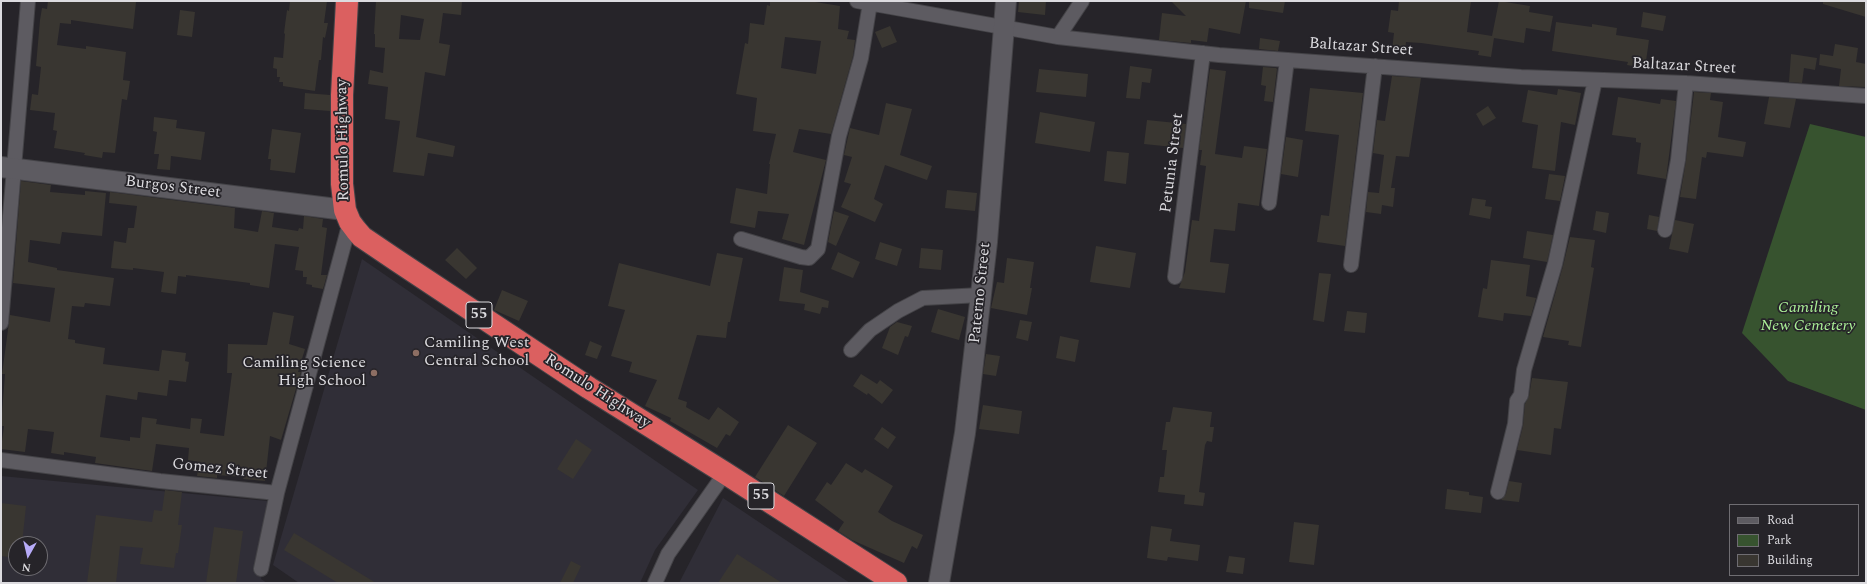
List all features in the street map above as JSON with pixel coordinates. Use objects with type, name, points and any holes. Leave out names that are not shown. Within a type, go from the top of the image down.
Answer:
[{"type":"highway","name":"Romulo Highway","points":[[347,1],[341,151],[347,216],[362,237],[589,388],[726,473],[896,583]]},
{"type":"street","points":[[1,323],[8,167],[28,1]]},
{"type":"street","name":"Paterno Street","points":[[939,583],[966,433],[987,242],[1006,1]]},
{"type":"street","points":[[1058,37],[1082,1]]},
{"type":"street","points":[[741,239],[801,257],[809,258],[818,250],[839,136],[861,58],[863,2]]},
{"type":"street","name":"Baltazar Street","points":[[863,2],[1003,29],[1058,37],[1203,53],[1376,66],[1595,80],[1686,83],[1866,96]]},
{"type":"street","name":"Petunia Street","points":[[1175,277],[1203,53]]},
{"type":"street","points":[[1270,203],[1287,60]]},
{"type":"street","points":[[1351,265],[1376,66]]},
{"type":"street","points":[[1498,492],[1515,424],[1517,401],[1521,395],[1524,370],[1555,264],[1595,80]]},
{"type":"street","points":[[1665,230],[1678,160],[1686,83]]},
{"type":"street","name":"Burgos Street","points":[[8,167],[347,216]]},
{"type":"street","name":"Gomez Street","points":[[1,460],[160,481],[277,493],[347,216]]},
{"type":"street","points":[[851,350],[870,330],[898,311],[923,298],[981,295]]},
{"type":"street","points":[[654,583],[668,554],[726,473]]},
{"type":"street","points":[[261,569],[277,493]]},
{"type":"shaded area","name":"Camiling West Central School","points":[[362,259],[698,490],[655,550],[640,583],[299,583],[273,565]]},
{"type":"shaded area","points":[[1,476],[278,502],[261,579],[267,583],[1,583]]},
{"type":"shaded area","points":[[723,498],[850,583],[679,583]]},
{"type":"green space","name":"Camiling New Cemetery","points":[[1810,124],[1866,137],[1866,410],[1788,381],[1742,333]]},
{"type":"building","points":[[48,1],[136,2],[133,29],[71,20],[71,24],[60,23],[57,45],[86,49],[86,46],[126,52],[123,80],[130,81],[127,100],[122,99],[115,153],[103,152],[102,158],[84,155],[85,153],[54,148],[57,131],[53,130],[55,113],[30,110],[32,94],[38,95],[41,67],[36,66],[40,20],[42,8],[47,9]]},
{"type":"building","points":[[290,1],[327,1],[324,23],[328,23],[325,38],[323,37],[321,60],[319,60],[315,91],[283,86],[283,82],[279,82],[280,77],[277,77],[277,69],[273,68],[274,57],[283,58],[284,33],[287,10],[289,11]]},
{"type":"building","points":[[376,1],[462,1],[461,15],[443,13],[439,43],[450,45],[445,76],[425,72],[416,137],[455,146],[453,157],[428,153],[424,176],[393,172],[400,121],[385,119],[388,87],[368,84],[370,70],[383,73],[385,48],[375,47],[374,34]],"holes":[[[401,15],[424,19],[420,40],[399,39]]]},
{"type":"building","points":[[770,1],[809,1],[840,6],[838,29],[849,31],[847,39],[855,40],[853,56],[831,134],[799,129],[793,152],[826,160],[804,245],[782,239],[789,214],[758,211],[755,228],[730,223],[736,188],[767,194],[769,164],[776,134],[753,131],[757,98],[736,94],[745,43],[748,44],[750,23],[764,25],[767,5],[770,6]],"holes":[[[785,37],[821,41],[816,74],[781,68]]]},
{"type":"building","points":[[1019,1],[1046,1],[1045,15],[1018,12]]},
{"type":"building","points":[[1171,1],[1246,1],[1240,34],[1209,28],[1207,42],[1191,40],[1191,43],[1159,40],[1162,13],[1186,16]]},
{"type":"building","points":[[1249,1],[1285,1],[1283,13],[1249,8]]},
{"type":"building","points":[[1399,1],[1471,1],[1467,32],[1492,36],[1499,1],[1530,6],[1529,12],[1553,16],[1550,32],[1526,28],[1524,43],[1494,38],[1491,57],[1478,55],[1479,51],[1406,42],[1405,52],[1392,50],[1394,33],[1388,32],[1391,10],[1398,11]]},
{"type":"building","points":[[1823,1],[1866,1],[1866,17],[1823,4]]},
{"type":"building","points":[[180,10],[195,12],[192,37],[177,35]]},
{"type":"building","points":[[1643,12],[1666,16],[1663,31],[1641,27]]},
{"type":"building","points":[[1556,22],[1592,27],[1592,24],[1617,28],[1616,35],[1649,40],[1645,68],[1627,65],[1628,62],[1552,51]]},
{"type":"building","points":[[890,26],[897,42],[882,48],[875,32]]},
{"type":"building","points":[[1260,38],[1280,41],[1278,51],[1259,49]]},
{"type":"building","points":[[1835,44],[1858,48],[1856,62],[1866,64],[1866,87],[1839,86],[1841,69],[1819,65],[1820,54],[1833,56]]},
{"type":"building","points":[[1791,54],[1817,58],[1815,70],[1804,68],[1802,83],[1789,82]]},
{"type":"building","points":[[1130,66],[1152,69],[1150,83],[1142,82],[1140,99],[1126,98]]},
{"type":"building","points":[[1263,67],[1277,69],[1273,102],[1264,101],[1266,86],[1261,85]]},
{"type":"building","points":[[1039,69],[1088,74],[1086,97],[1036,92]]},
{"type":"building","points":[[1210,69],[1226,71],[1215,154],[1242,158],[1244,146],[1267,149],[1259,206],[1238,203],[1235,231],[1214,229],[1210,262],[1229,264],[1225,293],[1179,288],[1185,272],[1192,220],[1199,221],[1206,166],[1200,165],[1202,150],[1199,150]]},
{"type":"building","points":[[1392,76],[1421,78],[1409,157],[1396,156],[1391,188],[1395,188],[1393,207],[1382,205],[1381,214],[1366,212],[1368,192],[1379,193],[1384,155],[1373,153],[1377,120],[1385,121]]},
{"type":"building","points":[[1310,88],[1363,93],[1345,246],[1317,242],[1321,215],[1329,216],[1339,135],[1305,131]]},
{"type":"building","points":[[1558,89],[1581,93],[1575,125],[1561,122],[1555,171],[1532,168],[1538,125],[1522,122],[1528,90],[1557,95]]},
{"type":"building","points":[[1694,92],[1711,93],[1710,100],[1723,102],[1718,137],[1746,142],[1743,157],[1707,152],[1706,158],[1702,157],[1696,199],[1680,197]]},
{"type":"building","points":[[305,93],[330,95],[330,111],[304,109]]},
{"type":"building","points":[[1618,97],[1660,104],[1661,99],[1676,101],[1666,179],[1637,174],[1641,143],[1636,142],[1636,138],[1612,135]]},
{"type":"building","points":[[1769,97],[1796,99],[1790,128],[1764,124]]},
{"type":"building","points":[[886,103],[912,109],[900,155],[932,166],[927,180],[885,165],[874,199],[883,204],[875,222],[841,207],[851,184],[844,182],[852,157],[844,155],[850,128],[879,135]]},
{"type":"building","points":[[1488,106],[1496,118],[1483,126],[1476,114]]},
{"type":"building","points":[[1040,112],[1095,122],[1090,152],[1035,143]]},
{"type":"building","points":[[154,117],[177,120],[176,128],[205,132],[201,160],[171,156],[170,170],[157,169],[159,154],[154,154],[157,132],[153,131]]},
{"type":"building","points":[[1147,120],[1186,124],[1183,148],[1144,144]]},
{"type":"building","points":[[272,129],[301,133],[295,173],[270,170],[271,159],[268,159]]},
{"type":"building","points":[[1286,137],[1303,140],[1298,177],[1281,174]]},
{"type":"building","points":[[1107,151],[1129,153],[1126,184],[1104,181]]},
{"type":"building","points":[[1549,174],[1565,176],[1560,201],[1545,199]]},
{"type":"building","points":[[21,181],[51,185],[50,192],[85,195],[85,191],[106,193],[102,236],[62,232],[60,244],[30,240],[28,262],[57,268],[57,270],[114,278],[110,306],[85,303],[84,307],[72,306],[68,339],[75,340],[75,343],[105,348],[103,364],[159,371],[162,350],[186,353],[185,361],[189,362],[186,382],[169,380],[167,396],[138,392],[137,400],[106,395],[100,437],[130,441],[130,437],[140,438],[142,417],[157,419],[156,424],[190,429],[191,418],[202,419],[200,433],[224,436],[232,373],[227,373],[228,344],[267,345],[273,312],[294,316],[289,344],[305,349],[298,372],[301,372],[281,440],[270,436],[265,481],[243,479],[244,477],[217,475],[217,478],[197,476],[199,462],[188,460],[189,448],[156,444],[152,471],[95,463],[96,457],[64,452],[64,455],[51,453],[54,432],[28,429],[25,452],[1,449],[4,426],[1,426],[5,374],[2,374],[10,315],[50,322],[55,288],[13,283]]},
{"type":"building","points":[[947,190],[977,193],[975,211],[945,208]]},
{"type":"building","points":[[110,192],[235,208],[234,228],[258,232],[262,211],[274,213],[272,227],[298,231],[299,228],[303,229],[304,216],[323,219],[322,227],[327,228],[321,275],[327,275],[323,289],[306,284],[307,277],[303,277],[303,271],[295,270],[299,247],[275,244],[269,288],[250,285],[250,283],[186,275],[186,277],[178,276],[176,294],[161,292],[164,272],[133,268],[133,270],[111,268],[114,241],[126,243],[128,228],[134,228],[137,206],[109,203]]},
{"type":"building","points":[[1472,198],[1486,200],[1485,206],[1492,207],[1490,219],[1469,215]]},
{"type":"building","points":[[834,211],[849,216],[836,246],[828,242]]},
{"type":"building","points":[[1596,211],[1609,213],[1606,233],[1593,230]]},
{"type":"building","points":[[1649,215],[1659,217],[1657,231],[1647,229]]},
{"type":"building","points":[[1675,220],[1694,224],[1688,253],[1669,249]]},
{"type":"building","points":[[1527,231],[1553,235],[1547,262],[1523,258]]},
{"type":"building","points":[[1570,237],[1595,240],[1591,267],[1594,268],[1581,347],[1568,345],[1569,341],[1543,337]]},
{"type":"building","points":[[880,242],[902,249],[897,266],[875,259]]},
{"type":"building","points":[[1096,246],[1136,253],[1130,288],[1090,282]]},
{"type":"building","points":[[457,248],[477,268],[466,279],[445,260]]},
{"type":"building","points":[[921,248],[943,250],[941,270],[919,268]]},
{"type":"building","points":[[838,252],[860,262],[853,278],[831,269]]},
{"type":"building","points":[[717,253],[743,258],[730,322],[728,322],[726,338],[697,335],[678,399],[687,402],[686,407],[709,420],[718,407],[739,422],[730,436],[726,434],[717,448],[670,421],[671,418],[645,406],[657,380],[629,372],[632,362],[611,356],[625,310],[608,306],[619,263],[710,286]]},
{"type":"building","points":[[1007,258],[1034,262],[1030,288],[1032,288],[1027,315],[991,308],[997,282],[1004,283]]},
{"type":"building","points":[[1491,260],[1530,265],[1526,296],[1536,298],[1531,316],[1504,313],[1503,321],[1478,317],[1483,288],[1487,289]]},
{"type":"building","points":[[784,267],[803,270],[800,292],[829,301],[828,308],[822,307],[820,314],[804,310],[805,304],[779,301]]},
{"type":"building","points":[[1319,273],[1331,274],[1324,322],[1313,320]]},
{"type":"building","points":[[502,290],[528,301],[519,321],[494,310]]},
{"type":"building","points":[[938,309],[965,317],[959,340],[931,332]]},
{"type":"building","points":[[1347,311],[1367,313],[1365,333],[1344,331]]},
{"type":"building","points":[[1020,320],[1032,322],[1028,341],[1016,338]]},
{"type":"building","points":[[897,322],[912,326],[908,337],[905,336],[898,355],[882,348],[890,327]]},
{"type":"building","points":[[1060,336],[1079,340],[1075,362],[1056,358]]},
{"type":"building","points":[[590,341],[602,346],[597,359],[585,355]]},
{"type":"building","points":[[986,354],[1000,356],[996,376],[983,374]]},
{"type":"building","points":[[861,374],[877,384],[880,380],[893,390],[882,404],[868,393],[867,395],[853,386]]},
{"type":"building","points":[[1532,378],[1568,382],[1561,429],[1554,428],[1551,455],[1517,450],[1523,426],[1525,404],[1529,396]]},
{"type":"building","points":[[983,405],[1022,411],[1019,434],[979,429]]},
{"type":"building","points":[[1173,407],[1212,412],[1210,427],[1214,427],[1212,442],[1207,441],[1205,445],[1199,492],[1205,493],[1203,506],[1184,504],[1185,495],[1158,492],[1160,477],[1164,477],[1167,450],[1162,450],[1166,422],[1170,422]]},
{"type":"building","points":[[788,425],[817,443],[784,496],[755,477]]},
{"type":"building","points":[[882,427],[896,437],[888,449],[874,439]]},
{"type":"building","points":[[576,439],[592,450],[573,479],[557,469]]},
{"type":"building","points":[[846,463],[862,473],[865,469],[893,486],[878,512],[892,521],[923,535],[917,549],[912,546],[904,563],[852,540],[838,531],[844,522],[815,500],[827,482],[831,485]]},
{"type":"building","points":[[1509,481],[1522,483],[1519,502],[1501,500],[1506,494]]},
{"type":"building","points":[[1447,489],[1469,492],[1469,495],[1483,497],[1481,513],[1445,509]]},
{"type":"building","points":[[165,490],[182,492],[178,525],[182,525],[174,568],[140,564],[143,548],[120,546],[116,583],[87,583],[96,515],[152,522],[154,510],[162,511]]},
{"type":"building","points":[[1,503],[26,506],[23,536],[8,536],[8,557],[1,556]]},
{"type":"building","points":[[1294,522],[1319,525],[1314,565],[1289,562]]},
{"type":"building","points":[[1151,526],[1172,529],[1170,541],[1200,545],[1198,561],[1168,557],[1167,561],[1147,558]]},
{"type":"building","points":[[214,527],[243,531],[236,583],[206,583]]},
{"type":"building","points":[[294,533],[376,583],[338,583],[284,550]]},
{"type":"building","points":[[737,554],[782,583],[718,583]]},
{"type":"building","points":[[1229,556],[1245,558],[1243,574],[1226,572]]},
{"type":"building","points":[[571,561],[581,566],[573,583],[560,583]]},
{"type":"place","name":"Camiling West Central School","points":[[416,353]]},
{"type":"place","name":"Camiling Science High School","points":[[374,373]]}]
